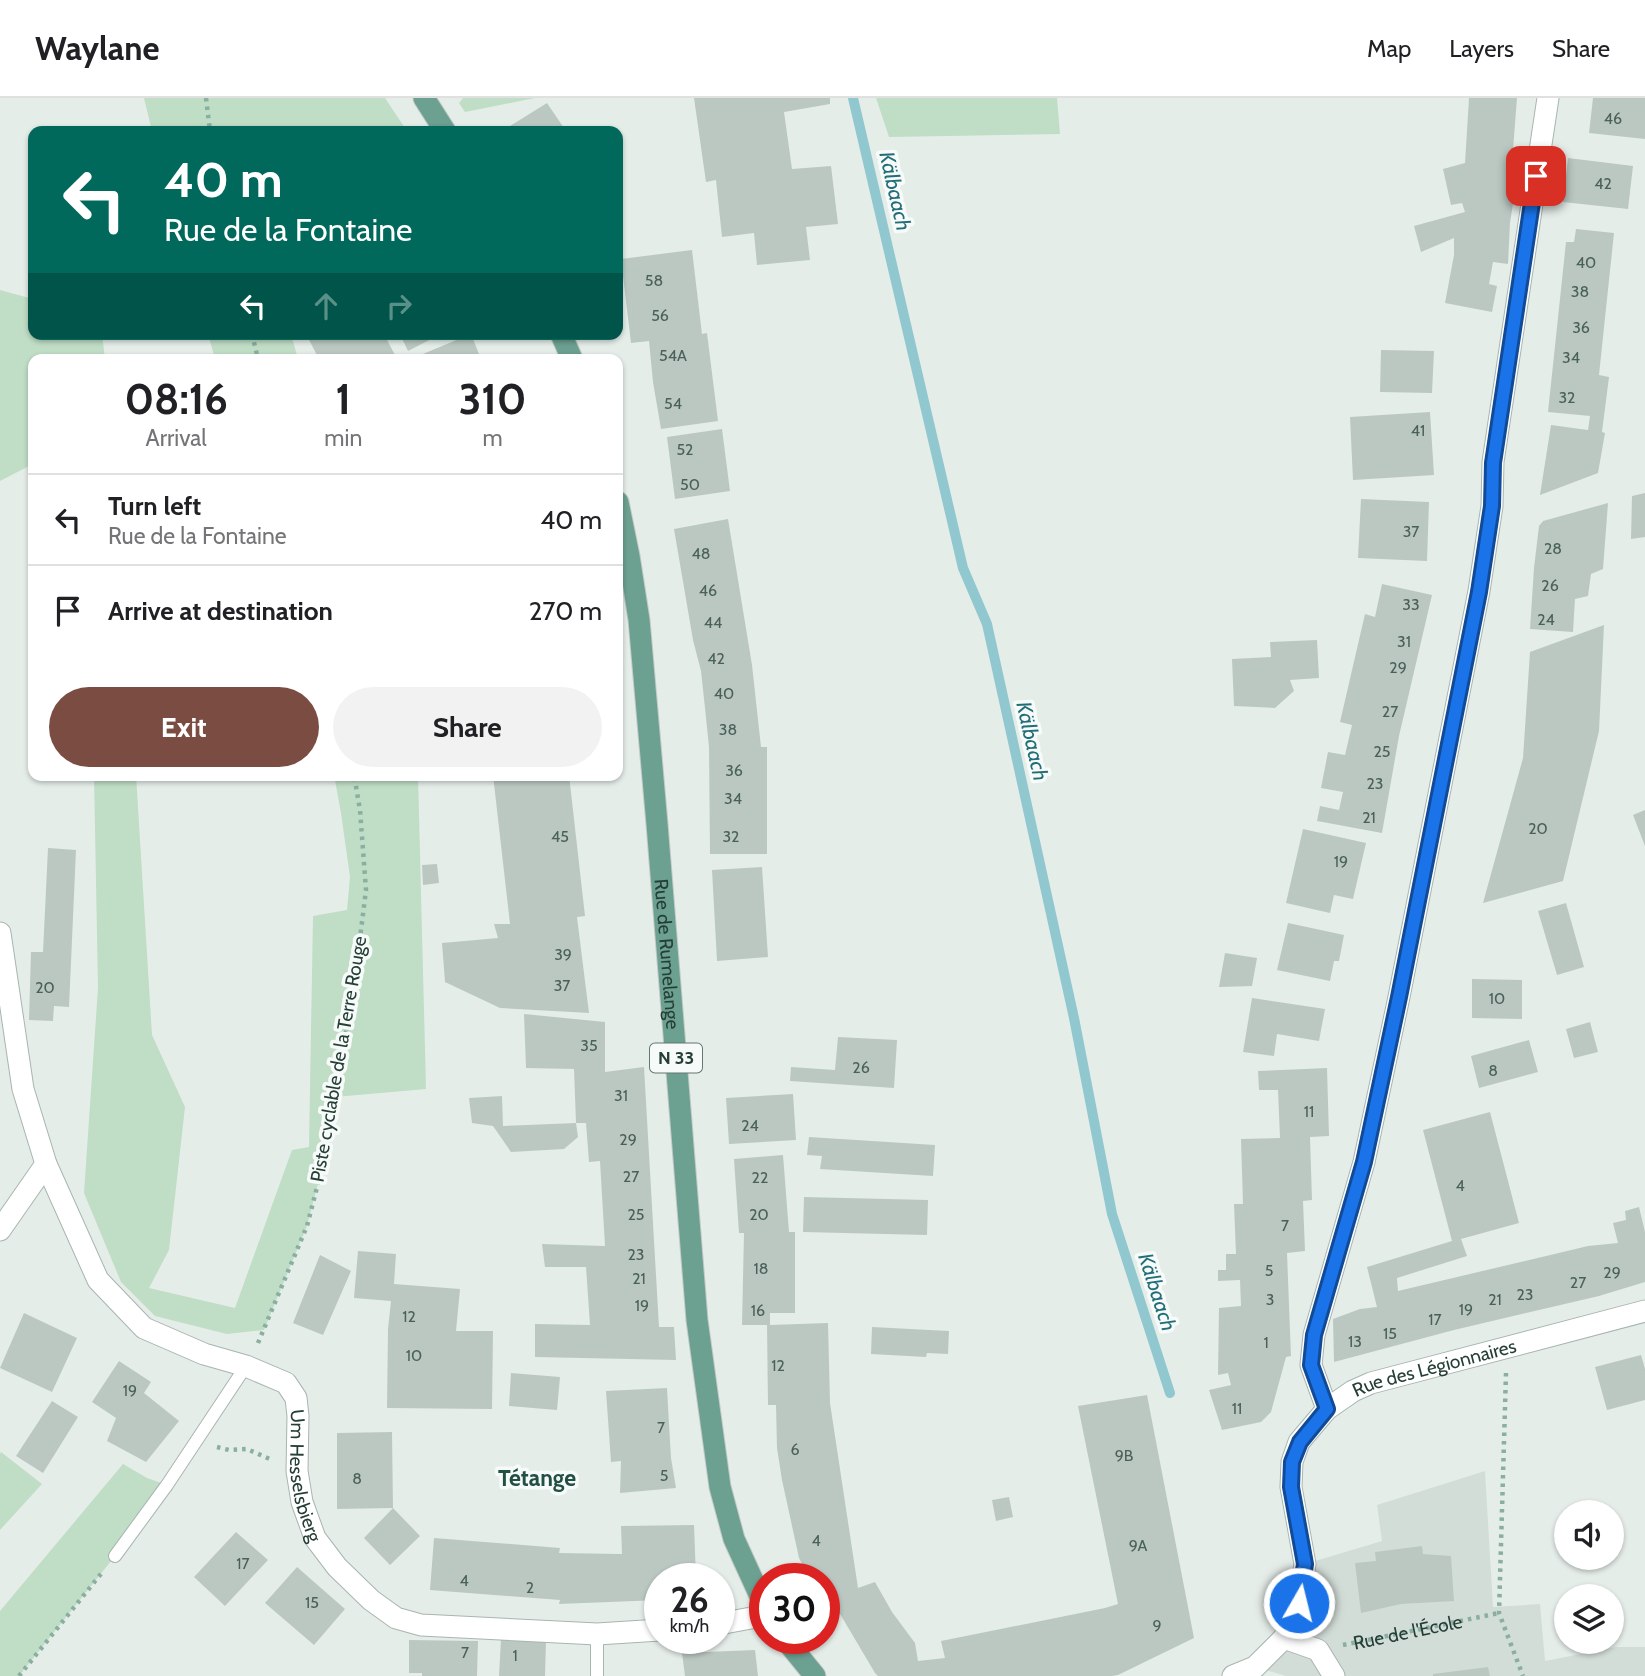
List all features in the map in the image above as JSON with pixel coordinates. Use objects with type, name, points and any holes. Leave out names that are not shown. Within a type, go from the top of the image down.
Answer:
[{"type":"main road","points":[[424,98],[442,126]]},
{"type":"main road","name":"Rue de Rumelange","points":[[623,530],[639,620],[697,1320],[720,1487],[734,1539],[749,1573]]},
{"type":"main road","points":[[797,1654],[815,1676]]},
{"type":"street","points":[[1327,1409],[1311,1365],[1314,1335],[1364,1162],[1479,592],[1492,506],[1493,463],[1548,98]]},
{"type":"street","name":"Um Hesselsbierg","points":[[0,933],[23,1089],[46,1164],[98,1280],[144,1328],[204,1354],[246,1366],[286,1383],[296,1398],[297,1471],[302,1502],[315,1538],[337,1567],[371,1600],[396,1618],[421,1625],[597,1634],[644,1631]]},
{"type":"street","points":[[0,1230],[46,1164]]},
{"type":"street","name":"Rue des Légionnaires","points":[[1233,1676],[1255,1667],[1284,1638],[1299,1603],[1305,1564],[1291,1487],[1292,1462],[1300,1442],[1327,1409],[1353,1391],[1371,1383],[1645,1311]]},
{"type":"street","points":[[1284,1638],[1318,1650],[1334,1676]]},
{"type":"lane","points":[[115,1556],[167,1485],[246,1366]]},
{"type":"lane","points":[[597,1634],[597,1676]]},
{"type":"path","points":[[206,98],[209,126]]},
{"type":"path","name":"Piste cyclable de la Terre Rouge","points":[[246,1366],[264,1330],[307,1226],[328,1145],[366,890],[355,781]]},
{"type":"path","points":[[1507,1347],[1499,1613],[1523,1676]]},
{"type":"path","points":[[196,1440],[229,1450],[247,1449],[297,1471]]},
{"type":"path","points":[[19,1676],[115,1556]]},
{"type":"path","name":"Rue de l'École","points":[[1318,1650],[1499,1613]]},
{"type":"shaded area","points":[[1485,1471],[1493,1607],[1540,1604],[1545,1661],[1580,1654],[1624,1654],[1624,1647],[1645,1647],[1645,1676],[1286,1676],[1255,1667],[1284,1638],[1305,1564],[1382,1541],[1377,1505]]},
{"type":"green space","points":[[144,98],[385,98],[404,126],[151,126]]},
{"type":"green space","points":[[463,98],[535,98],[465,112],[459,103]]},
{"type":"green space","points":[[876,98],[1057,98],[1060,134],[889,137]]},
{"type":"green space","points":[[0,290],[28,298],[28,340],[103,340],[104,354],[28,354],[28,467],[0,481]]},
{"type":"green space","points":[[210,340],[293,340],[297,354],[214,354]]},
{"type":"green space","points":[[94,781],[136,781],[152,1035],[185,1107],[169,1250],[149,1288],[235,1308],[292,1150],[309,1147],[313,916],[347,910],[350,877],[335,781],[418,781],[426,1089],[335,1097],[328,1145],[307,1226],[264,1330],[227,1334],[155,1316],[121,1282],[84,1193],[98,988]]},
{"type":"green space","points":[[1,1452],[42,1484],[0,1530],[0,1454]]},
{"type":"green space","points":[[123,1464],[147,1478],[167,1485],[115,1556],[19,1676],[0,1676],[0,1611]]},
{"type":"building","points":[[694,98],[830,98],[830,104],[784,112],[792,169],[831,166],[838,224],[806,227],[810,260],[757,265],[754,233],[722,237],[716,180],[706,182]]},
{"type":"building","points":[[1469,98],[1517,98],[1513,150],[1515,191],[1508,264],[1493,262],[1489,284],[1497,286],[1492,312],[1445,303],[1454,255],[1454,238],[1421,252],[1414,226],[1465,212],[1462,203],[1451,205],[1443,169],[1465,163]]},
{"type":"building","points":[[1593,98],[1645,98],[1645,139],[1589,133]]},
{"type":"building","points":[[547,103],[563,126],[510,126]]},
{"type":"building","points":[[1568,158],[1633,166],[1628,209],[1563,202]]},
{"type":"building","points":[[1576,229],[1614,233],[1599,375],[1609,377],[1602,432],[1605,433],[1598,473],[1540,495],[1551,425],[1588,430],[1590,416],[1548,412],[1566,242],[1574,242]]},
{"type":"building","points":[[692,250],[702,334],[707,333],[718,421],[661,429],[649,341],[631,343],[623,259]]},
{"type":"building","points":[[309,340],[387,340],[394,354],[316,354]]},
{"type":"building","points":[[403,340],[429,340],[408,351]]},
{"type":"building","points":[[457,340],[473,340],[479,354],[423,354]]},
{"type":"building","points":[[1381,350],[1434,351],[1432,393],[1380,392]]},
{"type":"building","points":[[1430,412],[1434,475],[1353,480],[1350,417]]},
{"type":"building","points":[[722,429],[730,491],[675,499],[667,437]]},
{"type":"building","points":[[1645,493],[1645,537],[1631,539],[1632,496]]},
{"type":"building","points":[[1361,499],[1429,502],[1427,561],[1358,558]]},
{"type":"building","points":[[1608,503],[1603,569],[1591,574],[1588,596],[1575,599],[1573,632],[1530,629],[1539,526],[1543,521]]},
{"type":"building","points":[[728,519],[752,665],[761,747],[767,747],[767,854],[710,854],[709,747],[701,671],[674,529]]},
{"type":"building","points":[[1382,584],[1432,595],[1399,736],[1382,833],[1317,821],[1320,806],[1339,810],[1343,792],[1321,788],[1328,752],[1345,755],[1352,725],[1340,722],[1365,614],[1375,617]]},
{"type":"building","points":[[1604,625],[1599,731],[1563,881],[1483,903],[1523,758],[1530,652]]},
{"type":"building","points":[[1317,640],[1319,678],[1290,680],[1294,691],[1275,708],[1234,706],[1232,659],[1271,657],[1270,642]]},
{"type":"building","points":[[494,781],[570,781],[585,916],[577,917],[589,1013],[500,1008],[445,982],[442,943],[498,938],[494,924],[510,924]]},
{"type":"building","points":[[1645,810],[1645,846],[1633,815]]},
{"type":"building","points":[[1303,829],[1366,843],[1353,899],[1334,895],[1330,913],[1286,903]]},
{"type":"building","points":[[48,848],[76,850],[69,1007],[54,1006],[53,1021],[29,1020],[31,952],[43,952]]},
{"type":"building","points":[[437,864],[439,883],[423,885],[422,865]]},
{"type":"building","points":[[762,867],[768,957],[717,961],[712,870]]},
{"type":"building","points":[[1566,903],[1584,967],[1557,975],[1538,911]]},
{"type":"building","points":[[1288,923],[1344,935],[1339,961],[1334,961],[1330,981],[1277,970]]},
{"type":"building","points":[[1225,953],[1257,958],[1252,986],[1219,987]]},
{"type":"building","points":[[1472,979],[1522,980],[1522,1019],[1472,1018]]},
{"type":"building","points":[[1252,998],[1325,1009],[1319,1041],[1277,1034],[1274,1056],[1243,1052]]},
{"type":"building","points":[[524,1014],[605,1022],[605,1072],[644,1067],[659,1327],[674,1327],[676,1360],[535,1357],[535,1324],[590,1325],[586,1267],[545,1267],[542,1244],[605,1246],[600,1161],[589,1162],[586,1123],[576,1123],[574,1069],[526,1068]]},
{"type":"building","points":[[1590,1022],[1598,1052],[1574,1058],[1566,1029]]},
{"type":"building","points":[[838,1037],[897,1040],[894,1088],[790,1081],[791,1067],[835,1070]]},
{"type":"building","points":[[1529,1040],[1538,1072],[1479,1088],[1471,1056]]},
{"type":"building","points":[[1327,1068],[1329,1136],[1310,1137],[1312,1200],[1303,1201],[1305,1251],[1287,1253],[1291,1356],[1286,1357],[1271,1412],[1261,1422],[1222,1430],[1209,1390],[1231,1385],[1228,1373],[1218,1375],[1219,1308],[1241,1306],[1240,1280],[1218,1281],[1218,1270],[1226,1270],[1226,1254],[1236,1254],[1234,1204],[1243,1204],[1241,1139],[1280,1138],[1278,1090],[1259,1090],[1258,1071]]},
{"type":"building","points":[[793,1094],[796,1140],[729,1144],[726,1098]]},
{"type":"building","points":[[502,1096],[503,1126],[576,1123],[578,1137],[564,1149],[511,1152],[493,1126],[472,1123],[469,1098]]},
{"type":"building","points":[[1490,1112],[1519,1223],[1461,1239],[1467,1256],[1397,1278],[1398,1291],[1588,1246],[1618,1243],[1613,1223],[1626,1220],[1625,1211],[1639,1207],[1645,1232],[1645,1282],[1334,1362],[1333,1319],[1360,1309],[1377,1307],[1367,1267],[1452,1241],[1423,1130]]},
{"type":"building","points":[[809,1137],[935,1145],[933,1176],[820,1169],[822,1156],[807,1155]]},
{"type":"building","points":[[783,1155],[789,1232],[795,1232],[795,1313],[770,1313],[770,1325],[828,1323],[830,1403],[858,1588],[875,1582],[892,1612],[915,1643],[918,1661],[945,1658],[941,1641],[1118,1604],[1078,1406],[1147,1395],[1194,1638],[1112,1676],[878,1676],[875,1673],[840,1614],[840,1563],[802,1563],[799,1558],[777,1448],[776,1405],[768,1405],[767,1325],[742,1325],[744,1233],[739,1233],[734,1159]]},
{"type":"building","points":[[804,1197],[928,1200],[927,1235],[803,1232]]},
{"type":"building","points":[[358,1251],[396,1254],[394,1284],[460,1289],[456,1331],[493,1331],[492,1409],[387,1408],[391,1301],[354,1298]]},
{"type":"building","points":[[320,1255],[351,1271],[323,1335],[293,1323]]},
{"type":"building","points":[[24,1313],[77,1338],[52,1392],[0,1368]]},
{"type":"building","points":[[872,1327],[949,1331],[948,1354],[927,1353],[926,1357],[871,1354]]},
{"type":"building","points":[[1641,1355],[1645,1369],[1645,1400],[1607,1410],[1595,1367]]},
{"type":"building","points":[[119,1361],[151,1382],[144,1393],[179,1421],[146,1462],[107,1441],[116,1418],[92,1402]]},
{"type":"building","points":[[511,1373],[560,1377],[557,1410],[509,1406]]},
{"type":"building","points":[[667,1388],[671,1458],[676,1488],[620,1493],[621,1461],[611,1462],[606,1391]]},
{"type":"building","points":[[52,1401],[78,1417],[43,1473],[16,1456]]},
{"type":"building","points":[[392,1432],[393,1508],[337,1509],[337,1433]]},
{"type":"building","points":[[1009,1497],[1013,1517],[996,1521],[992,1500]]},
{"type":"building","points":[[393,1508],[420,1536],[390,1565],[364,1538]]},
{"type":"building","points":[[694,1525],[695,1563],[644,1563],[644,1601],[559,1604],[560,1600],[430,1590],[434,1538],[560,1548],[559,1553],[622,1554],[621,1526]]},
{"type":"building","points":[[236,1532],[268,1560],[225,1606],[194,1577]]},
{"type":"building","points":[[1422,1546],[1423,1554],[1451,1556],[1454,1601],[1401,1604],[1361,1613],[1355,1563],[1376,1561],[1375,1552]]},
{"type":"building","points":[[297,1567],[345,1609],[314,1645],[265,1603]]},
{"type":"building","points":[[501,1639],[546,1641],[545,1676],[499,1676]]},
{"type":"building","points":[[409,1640],[478,1641],[477,1676],[422,1676],[422,1673],[409,1673]]},
{"type":"building","points":[[749,1650],[749,1654],[755,1654],[758,1676],[685,1676],[682,1654],[735,1654],[735,1651]]},
{"type":"building","points":[[1488,1667],[1490,1676],[1433,1676],[1433,1674]]},
{"type":"waterway","name":"Kälbaach","points":[[853,98],[963,568],[987,624],[1074,1018],[1112,1214],[1170,1393]]},
{"type":"district","name":"Tétange","points":[[537,1478]]},
{"type":"route","points":[[1299,1603],[1305,1564],[1291,1487],[1292,1462],[1300,1442],[1327,1409],[1311,1365],[1314,1335],[1364,1162],[1479,592],[1492,506],[1493,463],[1536,176]]}]
